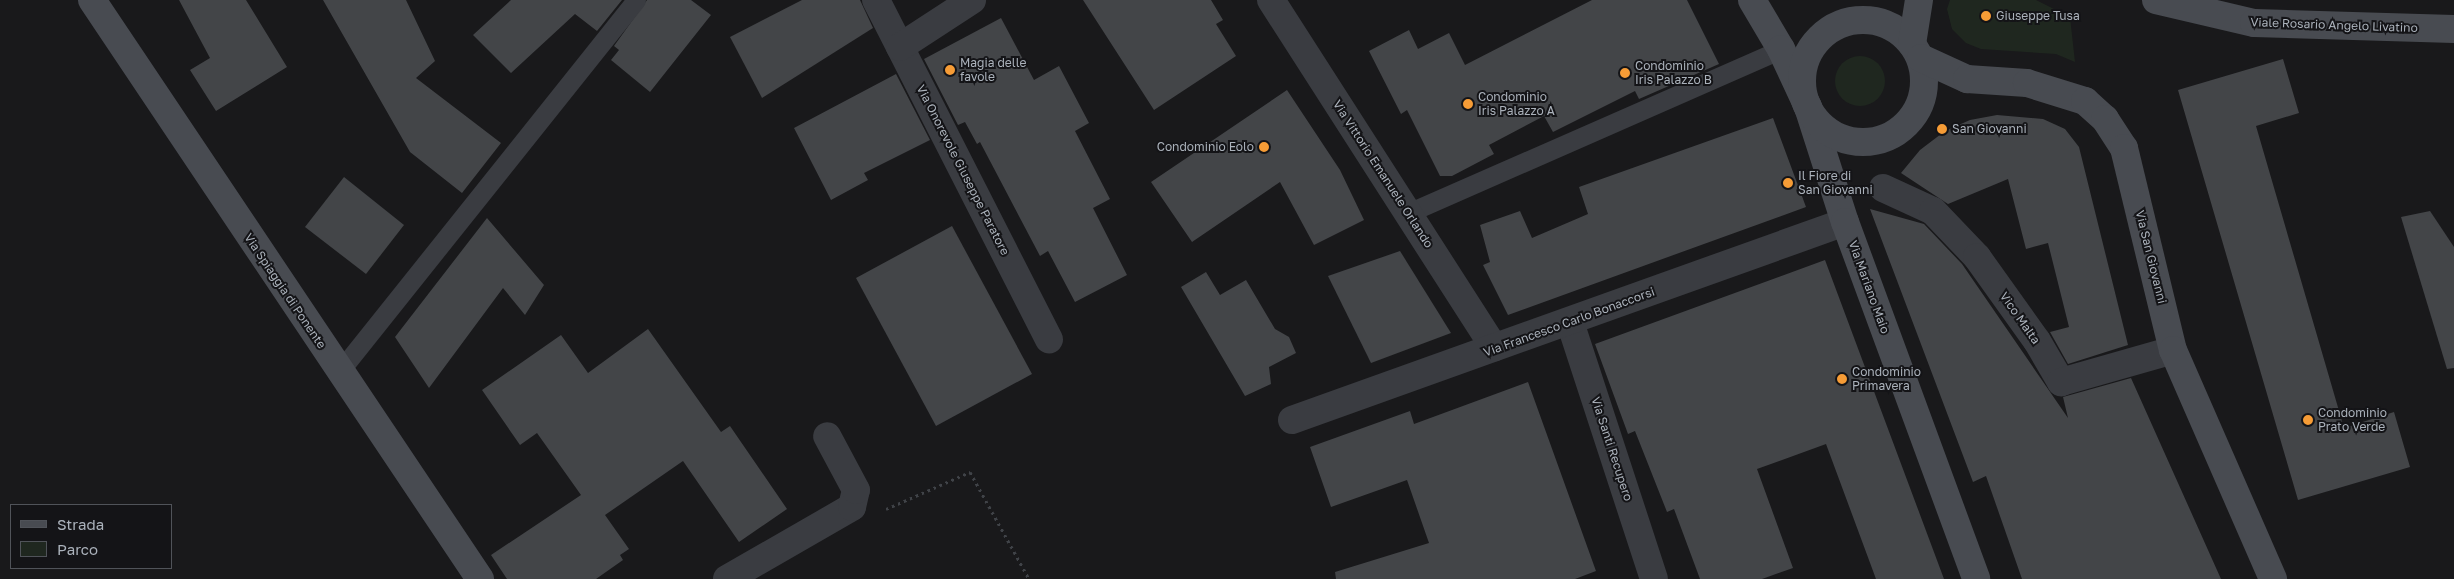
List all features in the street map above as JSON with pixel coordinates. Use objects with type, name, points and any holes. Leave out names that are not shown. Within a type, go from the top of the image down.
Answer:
[{"type":"street","name":"Via Spiaggia di Ponente","points":[[92,0],[339,372],[480,579]]},
{"type":"street","name":"Via Onorevole Giuseppe Paratore","points":[[876,0],[1050,339]]},
{"type":"street","points":[[900,47],[972,0]]},
{"type":"street","name":"Via Vittorio Emanuele Orlando","points":[[1271,0],[1494,348]]},
{"type":"street","name":"Via Mariano Maio","points":[[1752,0],[1781,49],[1808,107],[1845,222],[1976,579]]},
{"type":"street","points":[[1881,0],[1850,20],[1831,29],[1815,44],[1805,64],[1802,85],[1808,107],[1824,128],[1848,140],[1863,144],[1882,139],[1897,132],[1914,115],[1923,92],[1917,51],[1919,0]]},
{"type":"street","name":"Viale Rosario Angelo Livatino","points":[[2156,0],[2254,23],[2454,29]]},
{"type":"street","points":[[1850,20],[1873,20],[1889,25],[1917,51]]},
{"type":"street","name":"Via San Giovanni","points":[[1917,51],[1966,79],[2027,84],[2084,101],[2104,119],[2124,148],[2173,350],[2273,579]]},
{"type":"street","name":"Vico Malta","points":[[1884,188],[1933,211],[1977,257],[2037,342],[2061,382],[2173,350]]},
{"type":"street","name":"Via Francesco Carlo Bonaccorsi","points":[[1292,420],[1845,222]]},
{"type":"street","name":"Via Santi Recupero","points":[[1570,322],[1652,578]]},
{"type":"street","points":[[727,579],[852,507],[856,490],[827,436]]},
{"type":"lane","points":[[339,372],[636,0]]},
{"type":"lane","points":[[1408,213],[1781,49]]},
{"type":"path","points":[[878,512],[970,472],[1029,579]]},
{"type":"green space","points":[[1950,0],[2036,0],[2070,17],[2075,62],[2056,54],[1981,49],[1966,43],[1952,29],[1947,9]]},
{"type":"green space","points":[[1860,56],[1874,60],[1881,67],[1885,81],[1881,95],[1874,102],[1860,106],[1846,102],[1839,95],[1835,81],[1839,67],[1846,60]]},
{"type":"building","points":[[179,0],[246,0],[287,67],[216,111],[190,70],[210,58]]},
{"type":"building","points":[[323,0],[406,0],[435,61],[416,78],[501,143],[462,193],[410,152]]},
{"type":"building","points":[[511,0],[622,0],[597,31],[575,14],[511,73],[473,35]]},
{"type":"building","points":[[647,0],[691,0],[711,15],[650,92],[611,60],[619,50],[614,46]]},
{"type":"building","points":[[802,0],[860,0],[873,28],[762,98],[730,37]]},
{"type":"building","points":[[1083,0],[1211,0],[1223,20],[1216,24],[1236,56],[1154,110]]},
{"type":"building","points":[[1592,0],[1687,0],[1719,64],[1639,99],[1635,91],[1553,132],[1544,116],[1489,145],[1494,154],[1452,176],[1440,176],[1407,110],[1401,114],[1369,51],[1409,30],[1418,49],[1449,33],[1465,65]]},
{"type":"building","points":[[1001,18],[1034,80],[1059,66],[1089,123],[1075,131],[1110,199],[1093,208],[1127,275],[1075,302],[1048,251],[1040,256],[980,142],[977,144],[965,122],[958,125],[924,59]]},
{"type":"building","points":[[2283,59],[2299,113],[2256,126],[2344,428],[2394,412],[2410,467],[2298,500],[2178,90]]},
{"type":"building","points":[[896,74],[930,140],[864,173],[868,180],[831,200],[794,128]]},
{"type":"building","name":"Condominio Eolo","points":[[1287,90],[1340,170],[1364,220],[1314,245],[1280,182],[1192,242],[1151,182]]},
{"type":"building","points":[[1997,115],[2043,119],[2065,129],[2079,147],[2128,345],[2068,364],[2050,332],[2069,327],[2048,243],[2026,249],[2008,179],[1948,204],[1901,173],[1920,150],[1945,131],[1970,120]]},
{"type":"building","points":[[1773,118],[1806,207],[1508,315],[1483,265],[1490,262],[1480,225],[1520,211],[1532,238],[1588,214],[1579,187]]},
{"type":"building","points":[[344,177],[404,225],[366,274],[305,227]]},
{"type":"building","points":[[1870,209],[1924,224],[1962,264],[2068,418],[2063,397],[2131,378],[2221,579],[2022,579],[1986,476],[1973,482]]},
{"type":"building","points":[[2430,211],[2454,247],[2454,368],[2447,369],[2401,217]]},
{"type":"building","points":[[487,218],[544,285],[525,315],[503,288],[429,388],[395,337]]},
{"type":"building","points":[[952,226],[1032,374],[936,426],[856,278]]},
{"type":"building","points":[[1400,251],[1451,333],[1371,363],[1328,276]]},
{"type":"building","points":[[1825,260],[1944,579],[1876,579],[1826,444],[1757,469],[1793,568],[1762,579],[1700,579],[1674,509],[1667,512],[1635,431],[1628,434],[1595,344]]},
{"type":"building","points":[[1206,272],[1220,295],[1246,280],[1275,329],[1289,337],[1296,353],[1269,367],[1271,384],[1245,396],[1181,287]]},
{"type":"building","points":[[648,329],[721,432],[730,426],[787,509],[739,542],[683,461],[605,515],[629,549],[620,555],[623,560],[596,579],[507,579],[491,555],[581,495],[537,433],[520,445],[482,390],[561,335],[588,373]]},
{"type":"building","points":[[1528,382],[1596,571],[1575,579],[1336,579],[1335,572],[1429,543],[1407,480],[1331,507],[1310,447],[1410,411],[1414,424]]},
{"type":"place","name":"Giuseppe Tusa","points":[[1986,16]]},
{"type":"place","name":"Magia delle favole","points":[[950,70]]},
{"type":"place","name":"Condominio Iris Palazzo B","points":[[1625,73]]},
{"type":"place","name":"Condominio Iris Palazzo A","points":[[1468,104]]},
{"type":"place","name":"San Giovanni","points":[[1942,129]]},
{"type":"place","name":"Condominio Eolo","points":[[1264,147]]},
{"type":"place","name":"Il Fiore di San Giovanni","points":[[1788,183]]},
{"type":"place","name":"Condominio Primavera","points":[[1842,379]]},
{"type":"place","name":"Condominio Prato Verde","points":[[2308,420]]}]
